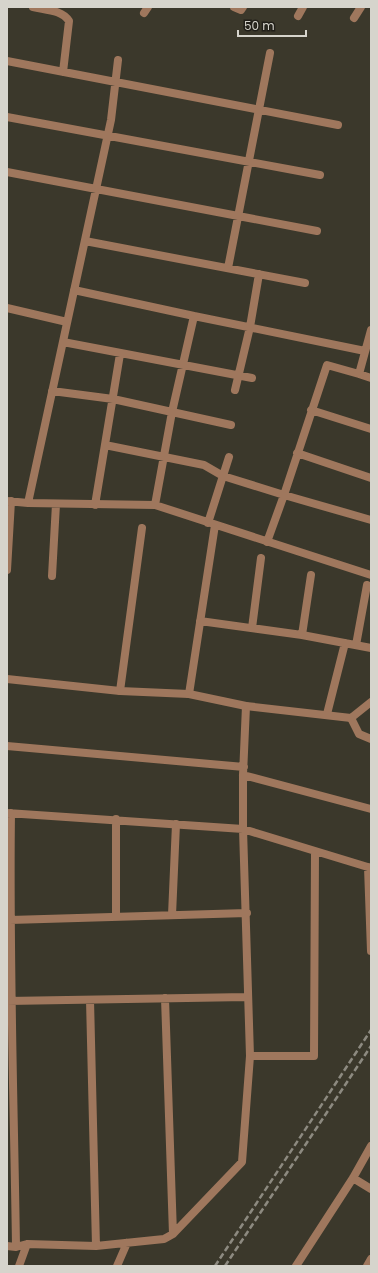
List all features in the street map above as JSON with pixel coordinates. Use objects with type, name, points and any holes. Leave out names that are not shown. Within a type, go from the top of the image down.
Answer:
[{"type":"street","points":[[33,7],[58,12],[66,16],[69,21],[63,72]]},
{"type":"street","points":[[234,7],[241,10],[243,7]]},
{"type":"street","points":[[298,16],[303,7]]},
{"type":"street","points":[[354,18],[361,7]]},
{"type":"street","points":[[228,268],[239,216],[257,110],[270,53]]},
{"type":"street","points":[[28,503],[108,136],[118,60]]},
{"type":"street","points":[[7,61],[338,125]]},
{"type":"street","points":[[7,117],[320,175]]},
{"type":"street","points":[[7,172],[317,231]]},
{"type":"street","points":[[85,241],[305,283]]},
{"type":"street","points":[[235,390],[250,327],[259,274]]},
{"type":"street","points":[[74,290],[365,351]]},
{"type":"street","points":[[7,308],[67,322]]},
{"type":"street","points":[[155,505],[172,412],[194,316]]},
{"type":"street","points":[[359,374],[371,330]]},
{"type":"street","points":[[63,342],[252,378]]},
{"type":"street","points":[[95,505],[120,354]]},
{"type":"street","points":[[267,542],[327,365],[371,378]]},
{"type":"street","points":[[52,391],[113,399],[231,425]]},
{"type":"street","points":[[311,410],[371,429]]},
{"type":"street","points":[[105,445],[204,465],[223,476],[371,520]]},
{"type":"street","points":[[297,453],[371,478]]},
{"type":"street","points":[[189,694],[200,621],[211,524],[229,457]]},
{"type":"street","points":[[7,570],[9,501],[56,504],[155,505],[371,575]]},
{"type":"street","points":[[52,576],[56,504]]},
{"type":"street","points":[[120,691],[142,528]]},
{"type":"street","points":[[252,628],[261,558]]},
{"type":"street","points":[[302,635],[311,575]]},
{"type":"street","points":[[356,645],[367,584]]},
{"type":"street","points":[[200,621],[302,635],[371,648]]},
{"type":"street","points":[[327,714],[345,643]]},
{"type":"street","points":[[7,679],[120,691],[189,694],[246,706],[327,714],[350,718],[371,702]]},
{"type":"street","points":[[7,1246],[16,1247],[27,1244],[96,1246],[164,1239],[173,1234],[242,1162],[250,1056],[247,997],[247,913],[243,829],[243,771],[246,706]]},
{"type":"street","points":[[350,718],[359,734],[371,739]]},
{"type":"street","points":[[7,746],[243,771],[371,809]]},
{"type":"street","points":[[16,1247],[10,1001],[9,813],[243,829],[369,868],[371,951]]},
{"type":"street","points":[[116,820],[116,917]]},
{"type":"street","points":[[172,915],[176,824]]},
{"type":"street","points":[[250,1056],[314,1056],[315,852]]},
{"type":"street","points":[[10,920],[247,913]]},
{"type":"street","points":[[10,1001],[247,997]]},
{"type":"street","points":[[165,998],[173,1234]]},
{"type":"street","points":[[90,1000],[96,1246]]},
{"type":"street","points":[[296,1266],[353,1178],[371,1146]]},
{"type":"street","points":[[353,1178],[371,1189]]},
{"type":"street","points":[[117,1266],[127,1243]]},
{"type":"street","points":[[19,1266],[27,1244]]},
{"type":"street","points":[[367,1266],[371,1260]]},
{"type":"railway","points":[[215,1266],[371,1030]]},
{"type":"railway","points":[[225,1266],[371,1046]]}]
